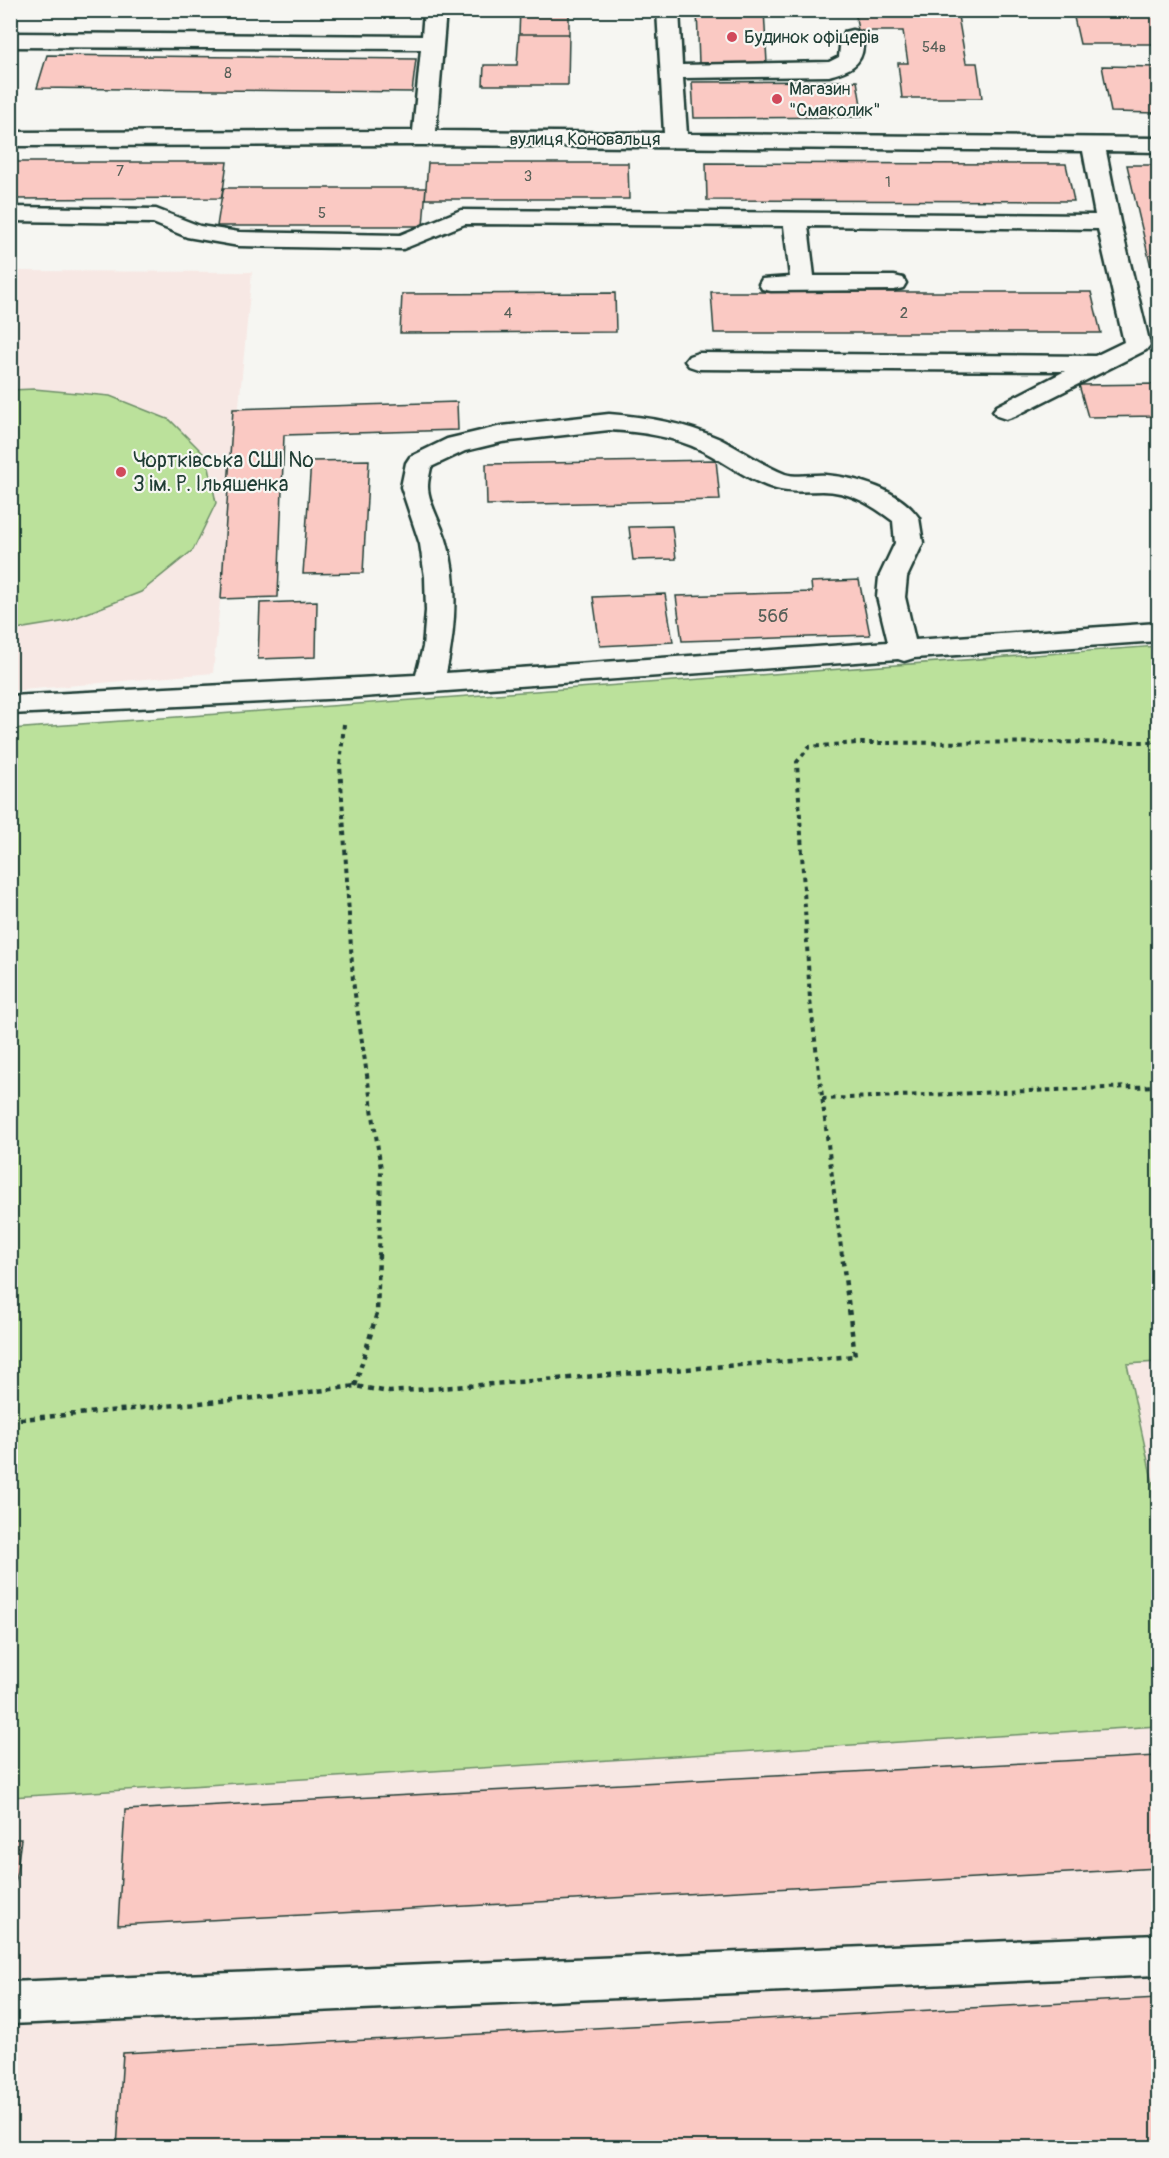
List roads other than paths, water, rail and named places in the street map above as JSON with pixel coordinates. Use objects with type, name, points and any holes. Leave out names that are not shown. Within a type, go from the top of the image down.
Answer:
[{"type":"street","points":[[424,138],[435,10]]},
{"type":"street","points":[[668,10],[676,140]]},
{"type":"street","points":[[671,72],[829,69],[850,60],[853,55],[852,37]]},
{"type":"street","points":[[10,40],[432,43]]},
{"type":"street","name":"вулиця Коновальця","points":[[14,139],[424,138],[1158,145]]},
{"type":"street","points":[[10,162],[14,139]]},
{"type":"street","points":[[1006,411],[1147,339],[1108,222],[1093,144]]},
{"type":"street","points":[[10,214],[156,216],[195,232],[239,239],[403,242],[461,217],[1108,222]]},
{"type":"street","points":[[795,219],[803,284]]},
{"type":"street","points":[[771,284],[894,283]]},
{"type":"street","points":[[698,361],[1099,364]]},
{"type":"street","points":[[429,683],[437,647],[440,611],[439,577],[431,534],[414,487],[418,463],[456,446],[502,434],[609,422],[657,426],[711,444],[748,467],[784,483],[826,483],[861,489],[885,502],[906,518],[909,543],[893,577],[891,597],[904,652]]},
{"type":"street","points":[[10,705],[348,689],[904,652],[1158,632]]},
{"type":"street","points":[[10,2003],[1158,1955]]},
{"type":"place","name":"Будинок офіцерів","points":[[732,37]]},
{"type":"place","name":"Магазин \"Смаколик\"","points":[[777,99]]},
{"type":"place","name":"Чортківська СШІ № 3 ім. Р. Ільяшенка","points":[[121,472]]}]
